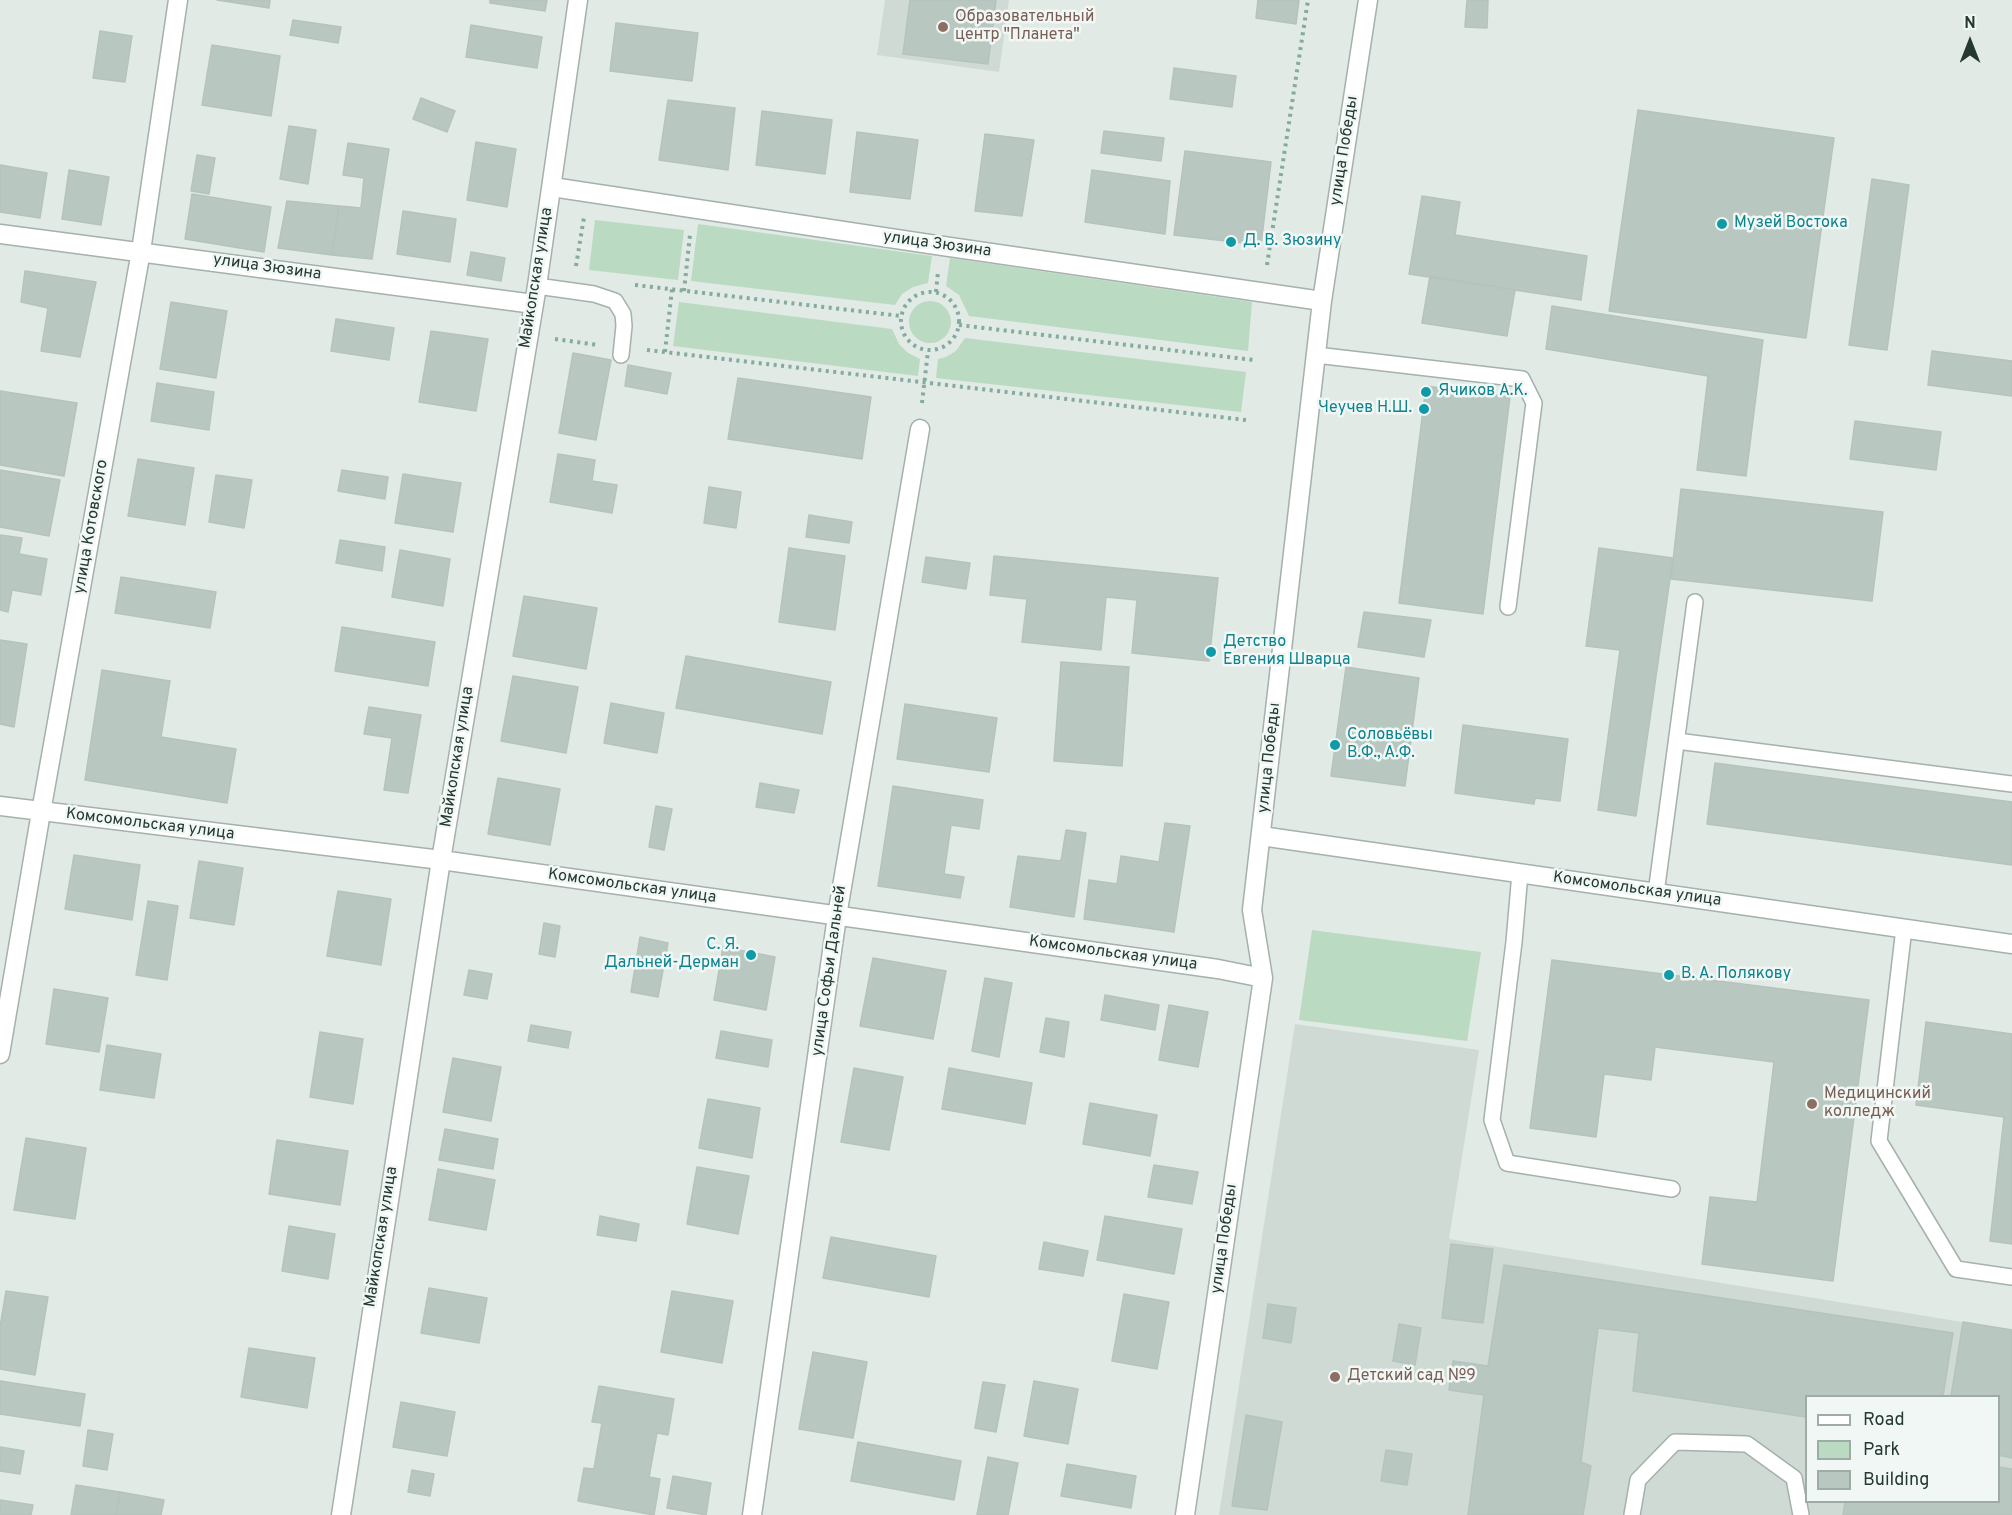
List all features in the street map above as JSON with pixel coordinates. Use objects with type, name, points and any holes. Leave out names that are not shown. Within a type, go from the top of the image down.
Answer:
[{"type":"street","name":"улица Котовского","points":[[0,1054],[141,251],[178,0]]},
{"type":"street","name":"Майкопская улица","points":[[341,1515],[441,860],[552,187],[578,0]]},
{"type":"street","name":"улица Победы","points":[[1185,1515],[1263,978],[1252,910],[1322,301],[1368,0]]},
{"type":"street","name":"улица Зюзина","points":[[552,187],[1322,301]]},
{"type":"street","name":"улица Зюзина","points":[[0,234],[535,295]]},
{"type":"street","name":"улица Софьи Дальней","points":[[752,1515],[837,915],[920,429]]},
{"type":"street","name":"Комсомольская улица","points":[[0,806],[441,860],[1218,969],[1263,978]]},
{"type":"street","name":"Комсомольская улица","points":[[1261,836],[2012,944]]},
{"type":"lane","points":[[535,295],[594,294],[615,301],[623,314],[621,351]]},
{"type":"lane","points":[[1316,355],[1522,379],[1534,404],[1508,608]]},
{"type":"lane","points":[[1656,893],[1695,602]]},
{"type":"lane","points":[[1677,741],[2012,784]]},
{"type":"lane","points":[[1520,873],[1514,942],[1492,1120],[1507,1163],[1672,1189]]},
{"type":"lane","points":[[1904,928],[1879,1141],[1956,1269],[2012,1277]]},
{"type":"lane","points":[[1632,1515],[1638,1480],[1675,1442],[1747,1444],[1794,1478],[1801,1515]]},
{"type":"path","points":[[1263,292],[1308,0]]},
{"type":"path","points":[[576,267],[585,212]]},
{"type":"path","points":[[684,291],[692,225]]},
{"type":"path","points":[[628,284],[901,316]]},
{"type":"path","points":[[665,352],[672,289]]},
{"type":"path","points":[[936,292],[945,295],[957,309],[959,325],[955,337],[948,344],[940,349],[928,351],[912,345],[905,338],[901,329],[901,316],[908,301],[916,295],[936,292]]},
{"type":"path","points":[[959,325],[1254,360]]},
{"type":"path","points":[[551,338],[621,351],[665,352],[1246,420]]},
{"type":"path","points":[[920,429],[928,351]]},
{"type":"shaded area","name":"Образовательный центр \"Планета\"","points":[[885,0],[1009,0],[999,72],[877,55]]},
{"type":"shaded area","points":[[1295,1024],[1479,1050],[1449,1239],[2012,1330],[2012,1515],[1219,1515]]},
{"type":"green space","points":[[595,220],[684,230],[678,280],[589,270]]},
{"type":"green space","points":[[698,224],[932,256],[928,283],[913,287],[902,294],[895,305],[691,281]]},
{"type":"green space","points":[[950,258],[1252,302],[1248,351],[969,316],[959,295],[946,286]]},
{"type":"green space","points":[[930,301],[945,307],[951,322],[945,337],[930,343],[915,337],[909,322],[915,307]]},
{"type":"green space","points":[[679,302],[892,329],[899,344],[908,353],[920,359],[918,376],[673,346]]},
{"type":"green space","points":[[965,338],[1246,372],[1241,412],[936,378],[938,359],[956,351]]},
{"type":"green space","points":[[1312,930],[1481,952],[1467,1041],[1299,1020]]},
{"type":"building","points":[[217,0],[270,0],[269,8]]},
{"type":"building","points":[[490,0],[547,0],[545,11],[490,3]]},
{"type":"building","name":"Образовательный центр \"Планета\"","points":[[910,0],[996,0],[988,64],[903,54]]},
{"type":"building","points":[[1258,0],[1299,0],[1296,24],[1256,18]]},
{"type":"building","points":[[1467,0],[1488,0],[1487,28],[1465,27]]},
{"type":"building","points":[[293,20],[341,27],[338,43],[290,35]]},
{"type":"building","points":[[616,23],[698,33],[692,81],[610,71]]},
{"type":"building","points":[[471,25],[542,37],[537,68],[466,57]]},
{"type":"building","points":[[100,31],[132,36],[125,82],[93,78]]},
{"type":"building","points":[[212,45],[280,56],[271,116],[202,105]]},
{"type":"building","points":[[1174,68],[1236,76],[1232,107],[1170,99]]},
{"type":"building","points":[[421,98],[455,111],[447,132],[413,119]]},
{"type":"building","points":[[668,100],[735,108],[728,170],[659,160]]},
{"type":"building","name":"Музей Востока","points":[[1638,110],[1834,138],[1806,338],[1609,311]]},
{"type":"building","points":[[762,111],[832,120],[825,174],[756,165]]},
{"type":"building","points":[[289,126],[316,130],[308,184],[280,179]]},
{"type":"building","points":[[1104,131],[1164,138],[1161,161],[1101,153]]},
{"type":"building","points":[[857,132],[918,140],[910,199],[850,192]]},
{"type":"building","points":[[985,134],[1034,140],[1022,216],[975,211]]},
{"type":"building","points":[[476,142],[516,149],[507,207],[467,200]]},
{"type":"building","points":[[348,143],[389,149],[372,259],[332,255],[339,206],[361,208],[364,178],[343,175]]},
{"type":"building","points":[[1185,151],[1271,162],[1261,245],[1174,235]]},
{"type":"building","points":[[197,155],[215,158],[209,194],[191,191]]},
{"type":"building","points":[[0,165],[47,173],[40,218],[0,212]]},
{"type":"building","points":[[69,170],[109,177],[101,225],[62,219]]},
{"type":"building","points":[[1092,170],[1170,181],[1165,234],[1085,222]]},
{"type":"building","points":[[1872,179],[1909,185],[1887,350],[1849,345]]},
{"type":"building","points":[[192,194],[271,207],[264,252],[185,239]]},
{"type":"building","points":[[1422,196],[1460,202],[1455,235],[1587,256],[1581,300],[1409,274]]},
{"type":"building","points":[[287,201],[339,206],[332,255],[278,248]]},
{"type":"building","points":[[403,211],[456,219],[450,262],[397,254]]},
{"type":"building","points":[[471,252],[505,258],[501,281],[467,275]]},
{"type":"building","points":[[25,271],[96,282],[80,357],[41,351],[48,308],[21,302]]},
{"type":"building","points":[[1430,276],[1515,290],[1507,336],[1422,323]]},
{"type":"building","points":[[171,302],[227,311],[216,378],[160,369]]},
{"type":"building","points":[[1552,306],[1763,340],[1746,476],[1697,470],[1708,376],[1546,349]]},
{"type":"building","points":[[336,319],[394,328],[389,360],[331,351]]},
{"type":"building","points":[[431,331],[488,339],[476,411],[419,402]]},
{"type":"building","points":[[1932,351],[2012,361],[2012,396],[1928,385]]},
{"type":"building","points":[[573,353],[611,360],[596,440],[559,433]]},
{"type":"building","points":[[628,365],[671,373],[667,394],[625,386]]},
{"type":"building","points":[[738,378],[871,397],[862,459],[728,439]]},
{"type":"building","points":[[157,383],[214,392],[209,430],[151,421]]},
{"type":"building","points":[[1426,386],[1510,397],[1483,614],[1399,603]]},
{"type":"building","points":[[0,391],[77,403],[64,476],[0,465]]},
{"type":"building","points":[[1855,421],[1941,432],[1936,470],[1850,459]]},
{"type":"building","points":[[558,454],[595,460],[592,481],[617,485],[612,513],[550,502]]},
{"type":"building","points":[[138,459],[194,468],[185,525],[128,516]]},
{"type":"building","points":[[0,470],[60,480],[49,536],[0,527]]},
{"type":"building","points":[[342,470],[388,477],[385,499],[338,491]]},
{"type":"building","points":[[403,474],[461,483],[453,532],[395,523]]},
{"type":"building","points":[[216,475],[252,480],[244,528],[209,522]]},
{"type":"building","points":[[709,487],[741,492],[736,528],[704,523]]},
{"type":"building","points":[[1681,489],[1883,512],[1872,601],[1671,579]]},
{"type":"building","points":[[809,515],[852,522],[849,543],[806,537]]},
{"type":"building","points":[[0,535],[22,538],[19,554],[47,559],[41,595],[12,590],[8,612],[0,610]]},
{"type":"building","points":[[340,540],[385,547],[382,571],[336,563]]},
{"type":"building","points":[[789,548],[845,556],[835,630],[779,622]]},
{"type":"building","points":[[1599,548],[1673,558],[1636,816],[1598,810],[1620,650],[1586,646]]},
{"type":"building","points":[[400,550],[450,559],[443,606],[392,597]]},
{"type":"building","points":[[994,556],[1218,578],[1209,661],[1132,653],[1137,600],[1106,597],[1101,650],[1022,642],[1027,599],[990,595]]},
{"type":"building","points":[[926,557],[970,563],[966,589],[922,582]]},
{"type":"building","points":[[121,577],[216,592],[210,628],[115,613]]},
{"type":"building","points":[[524,596],[597,608],[586,669],[513,656]]},
{"type":"building","points":[[1364,612],[1431,620],[1424,657],[1358,647]]},
{"type":"building","points":[[342,627],[435,642],[428,686],[335,671]]},
{"type":"building","points":[[0,640],[27,644],[14,727],[0,724]]},
{"type":"building","points":[[686,656],[831,682],[822,734],[676,708]]},
{"type":"building","points":[[1061,662],[1129,667],[1122,766],[1054,761]]},
{"type":"building","points":[[1346,667],[1419,678],[1405,786],[1331,776]]},
{"type":"building","points":[[102,670],[170,681],[161,737],[236,749],[227,803],[85,780]]},
{"type":"building","points":[[513,676],[578,687],[566,753],[501,741]]},
{"type":"building","points":[[611,703],[664,713],[657,753],[604,743]]},
{"type":"building","points":[[905,704],[997,718],[989,772],[897,759]]},
{"type":"building","points":[[369,707],[421,715],[408,793],[384,790],[392,738],[364,734]]},
{"type":"building","points":[[1463,725],[1568,739],[1560,801],[1535,798],[1534,804],[1455,793]]},
{"type":"building","points":[[1715,763],[2012,802],[2012,865],[1707,824]]},
{"type":"building","points":[[498,778],[560,789],[550,845],[488,834]]},
{"type":"building","points":[[760,783],[799,790],[794,813],[756,807]]},
{"type":"building","points":[[893,786],[983,800],[979,829],[951,825],[944,874],[964,877],[960,898],[878,886]]},
{"type":"building","points":[[656,806],[672,809],[664,850],[649,847]]},
{"type":"building","points":[[1165,823],[1190,826],[1174,932],[1084,919],[1089,880],[1117,884],[1121,856],[1159,862]]},
{"type":"building","points":[[1066,830],[1086,833],[1074,917],[1010,907],[1018,856],[1061,861]]},
{"type":"building","points":[[74,855],[140,865],[132,920],[65,909]]},
{"type":"building","points":[[199,861],[243,868],[234,925],[190,918]]},
{"type":"building","points":[[338,891],[391,899],[381,965],[327,956]]},
{"type":"building","points":[[148,901],[178,906],[167,980],[136,975]]},
{"type":"building","points":[[544,923],[560,926],[555,957],[539,954]]},
{"type":"building","points":[[640,937],[668,943],[658,997],[631,992]]},
{"type":"building","points":[[723,947],[775,957],[766,1010],[714,1000]]},
{"type":"building","points":[[873,958],[946,971],[933,1039],[860,1026]]},
{"type":"building","name":"Медицинский колледж","points":[[1552,960],[1869,1000],[1833,1281],[1702,1264],[1710,1197],[1757,1202],[1774,1062],[1655,1047],[1651,1080],[1604,1074],[1596,1137],[1530,1128]]},
{"type":"building","points":[[469,970],[492,974],[487,999],[464,995]]},
{"type":"building","points":[[985,978],[1012,983],[999,1057],[972,1051]]},
{"type":"building","points":[[54,989],[108,998],[99,1052],[46,1044]]},
{"type":"building","points":[[1105,995],[1159,1005],[1155,1030],[1101,1020]]},
{"type":"building","points":[[1169,1005],[1208,1012],[1198,1067],[1159,1060]]},
{"type":"building","points":[[1046,1018],[1069,1022],[1064,1057],[1040,1052]]},
{"type":"building","points":[[1926,1022],[2012,1034],[2012,1244],[1990,1241],[2004,1117],[1916,1105]]},
{"type":"building","points":[[531,1025],[571,1032],[568,1048],[528,1041]]},
{"type":"building","points":[[721,1031],[772,1040],[768,1067],[716,1058]]},
{"type":"building","points":[[320,1032],[363,1039],[353,1104],[310,1097]]},
{"type":"building","points":[[107,1045],[161,1054],[154,1098],[100,1090]]},
{"type":"building","points":[[453,1058],[501,1067],[491,1121],[443,1112]]},
{"type":"building","points":[[854,1068],[903,1077],[889,1150],[841,1142]]},
{"type":"building","points":[[949,1068],[1032,1083],[1025,1124],[942,1109]]},
{"type":"building","points":[[708,1099],[760,1108],[752,1158],[699,1148]]},
{"type":"building","points":[[1090,1103],[1157,1115],[1150,1156],[1083,1144]]},
{"type":"building","points":[[445,1129],[498,1139],[493,1169],[439,1160]]},
{"type":"building","points":[[26,1138],[86,1148],[75,1219],[14,1210]]},
{"type":"building","points":[[277,1140],[348,1151],[340,1205],[269,1194]]},
{"type":"building","points":[[1154,1165],[1198,1172],[1192,1204],[1148,1197]]},
{"type":"building","points":[[697,1167],[749,1176],[738,1234],[687,1224]]},
{"type":"building","points":[[438,1169],[495,1180],[486,1230],[429,1220]]},
{"type":"building","points":[[600,1216],[639,1224],[636,1241],[597,1235]]},
{"type":"building","points":[[1105,1216],[1182,1229],[1174,1274],[1097,1260]]},
{"type":"building","points":[[289,1226],[335,1234],[328,1279],[282,1271]]},
{"type":"building","points":[[831,1237],[936,1256],[929,1297],[823,1278]]},
{"type":"building","points":[[1044,1242],[1088,1251],[1083,1276],[1039,1269]]},
{"type":"building","points":[[1451,1244],[1493,1249],[1483,1323],[1442,1318]]},
{"type":"building","points":[[1504,1265],[1953,1333],[1943,1395],[1805,1395],[1805,1417],[1633,1391],[1639,1333],[1598,1328],[1581,1462],[1591,1466],[1583,1515],[1468,1515],[1484,1395],[1449,1390],[1453,1361],[1488,1366]]},
{"type":"building","points":[[429,1288],[487,1298],[479,1343],[421,1333]]},
{"type":"building","points":[[6,1291],[48,1297],[35,1375],[0,1369],[0,1327]]},
{"type":"building","points":[[672,1291],[733,1301],[722,1363],[661,1352]]},
{"type":"building","points":[[1124,1294],[1169,1302],[1157,1369],[1112,1361]]},
{"type":"building","points":[[1268,1304],[1296,1308],[1291,1343],[1263,1338]]},
{"type":"building","points":[[1963,1322],[2012,1330],[2012,1458],[2000,1455],[2000,1395],[1951,1395]]},
{"type":"building","points":[[1399,1324],[1421,1328],[1415,1365],[1393,1361]]},
{"type":"building","points":[[249,1348],[315,1358],[307,1408],[241,1397]]},
{"type":"building","points":[[813,1352],[867,1362],[853,1438],[799,1429]]},
{"type":"building","points":[[0,1381],[85,1394],[80,1426],[0,1414]]},
{"type":"building","points":[[1034,1381],[1078,1389],[1068,1444],[1024,1436]]},
{"type":"building","points":[[983,1382],[1005,1385],[996,1432],[975,1428]]},
{"type":"building","points":[[599,1386],[674,1399],[668,1435],[657,1433],[649,1477],[660,1479],[654,1515],[578,1501],[584,1468],[594,1469],[602,1423],[592,1422]]},
{"type":"building","points":[[401,1402],[455,1412],[447,1456],[393,1447]]},
{"type":"building","points":[[1246,1415],[1282,1422],[1267,1510],[1232,1506]]},
{"type":"building","points":[[88,1430],[113,1434],[107,1470],[83,1466]]},
{"type":"building","points":[[858,1442],[961,1461],[954,1500],[851,1481]]},
{"type":"building","points":[[0,1447],[24,1451],[20,1474],[0,1471]]},
{"type":"building","points":[[1386,1450],[1412,1454],[1407,1485],[1381,1481]]},
{"type":"building","points":[[988,1457],[1018,1463],[1008,1515],[977,1515]]},
{"type":"building","points":[[1067,1464],[1136,1476],[1131,1508],[1061,1496]]},
{"type":"building","points":[[2000,1467],[2012,1469],[2012,1515],[1843,1515],[1845,1503],[2000,1503]]},
{"type":"building","points":[[412,1470],[434,1474],[430,1496],[408,1492]]},
{"type":"building","points":[[673,1476],[711,1483],[706,1515],[667,1508]]},
{"type":"building","points":[[76,1485],[120,1492],[116,1515],[71,1515]]},
{"type":"building","points":[[120,1492],[164,1500],[161,1515],[116,1515]]},
{"type":"building","points":[[0,1500],[33,1505],[31,1515],[0,1515]]},
{"type":"place","name":"Образовательный центр \"Планета\"","points":[[943,27]]},
{"type":"place","name":"Музей Востока","points":[[1722,224]]},
{"type":"place","name":"Д. В. Зюзину","points":[[1231,242]]},
{"type":"place","name":"Ячиков А.К.","points":[[1426,392]]},
{"type":"place","name":"Чеучев Н.Ш.","points":[[1424,409]]},
{"type":"place","name":"Детство Евгения Шварца","points":[[1211,652]]},
{"type":"place","name":"Соловьёвы В.Ф., А.Ф.","points":[[1335,745]]},
{"type":"place","name":"С. Я. Дальней-Дерман","points":[[751,955]]},
{"type":"place","name":"В. А. Полякову","points":[[1669,975]]},
{"type":"place","name":"Медицинский колледж","points":[[1812,1104]]},
{"type":"place","name":"Детский сад №9","points":[[1335,1377]]}]
